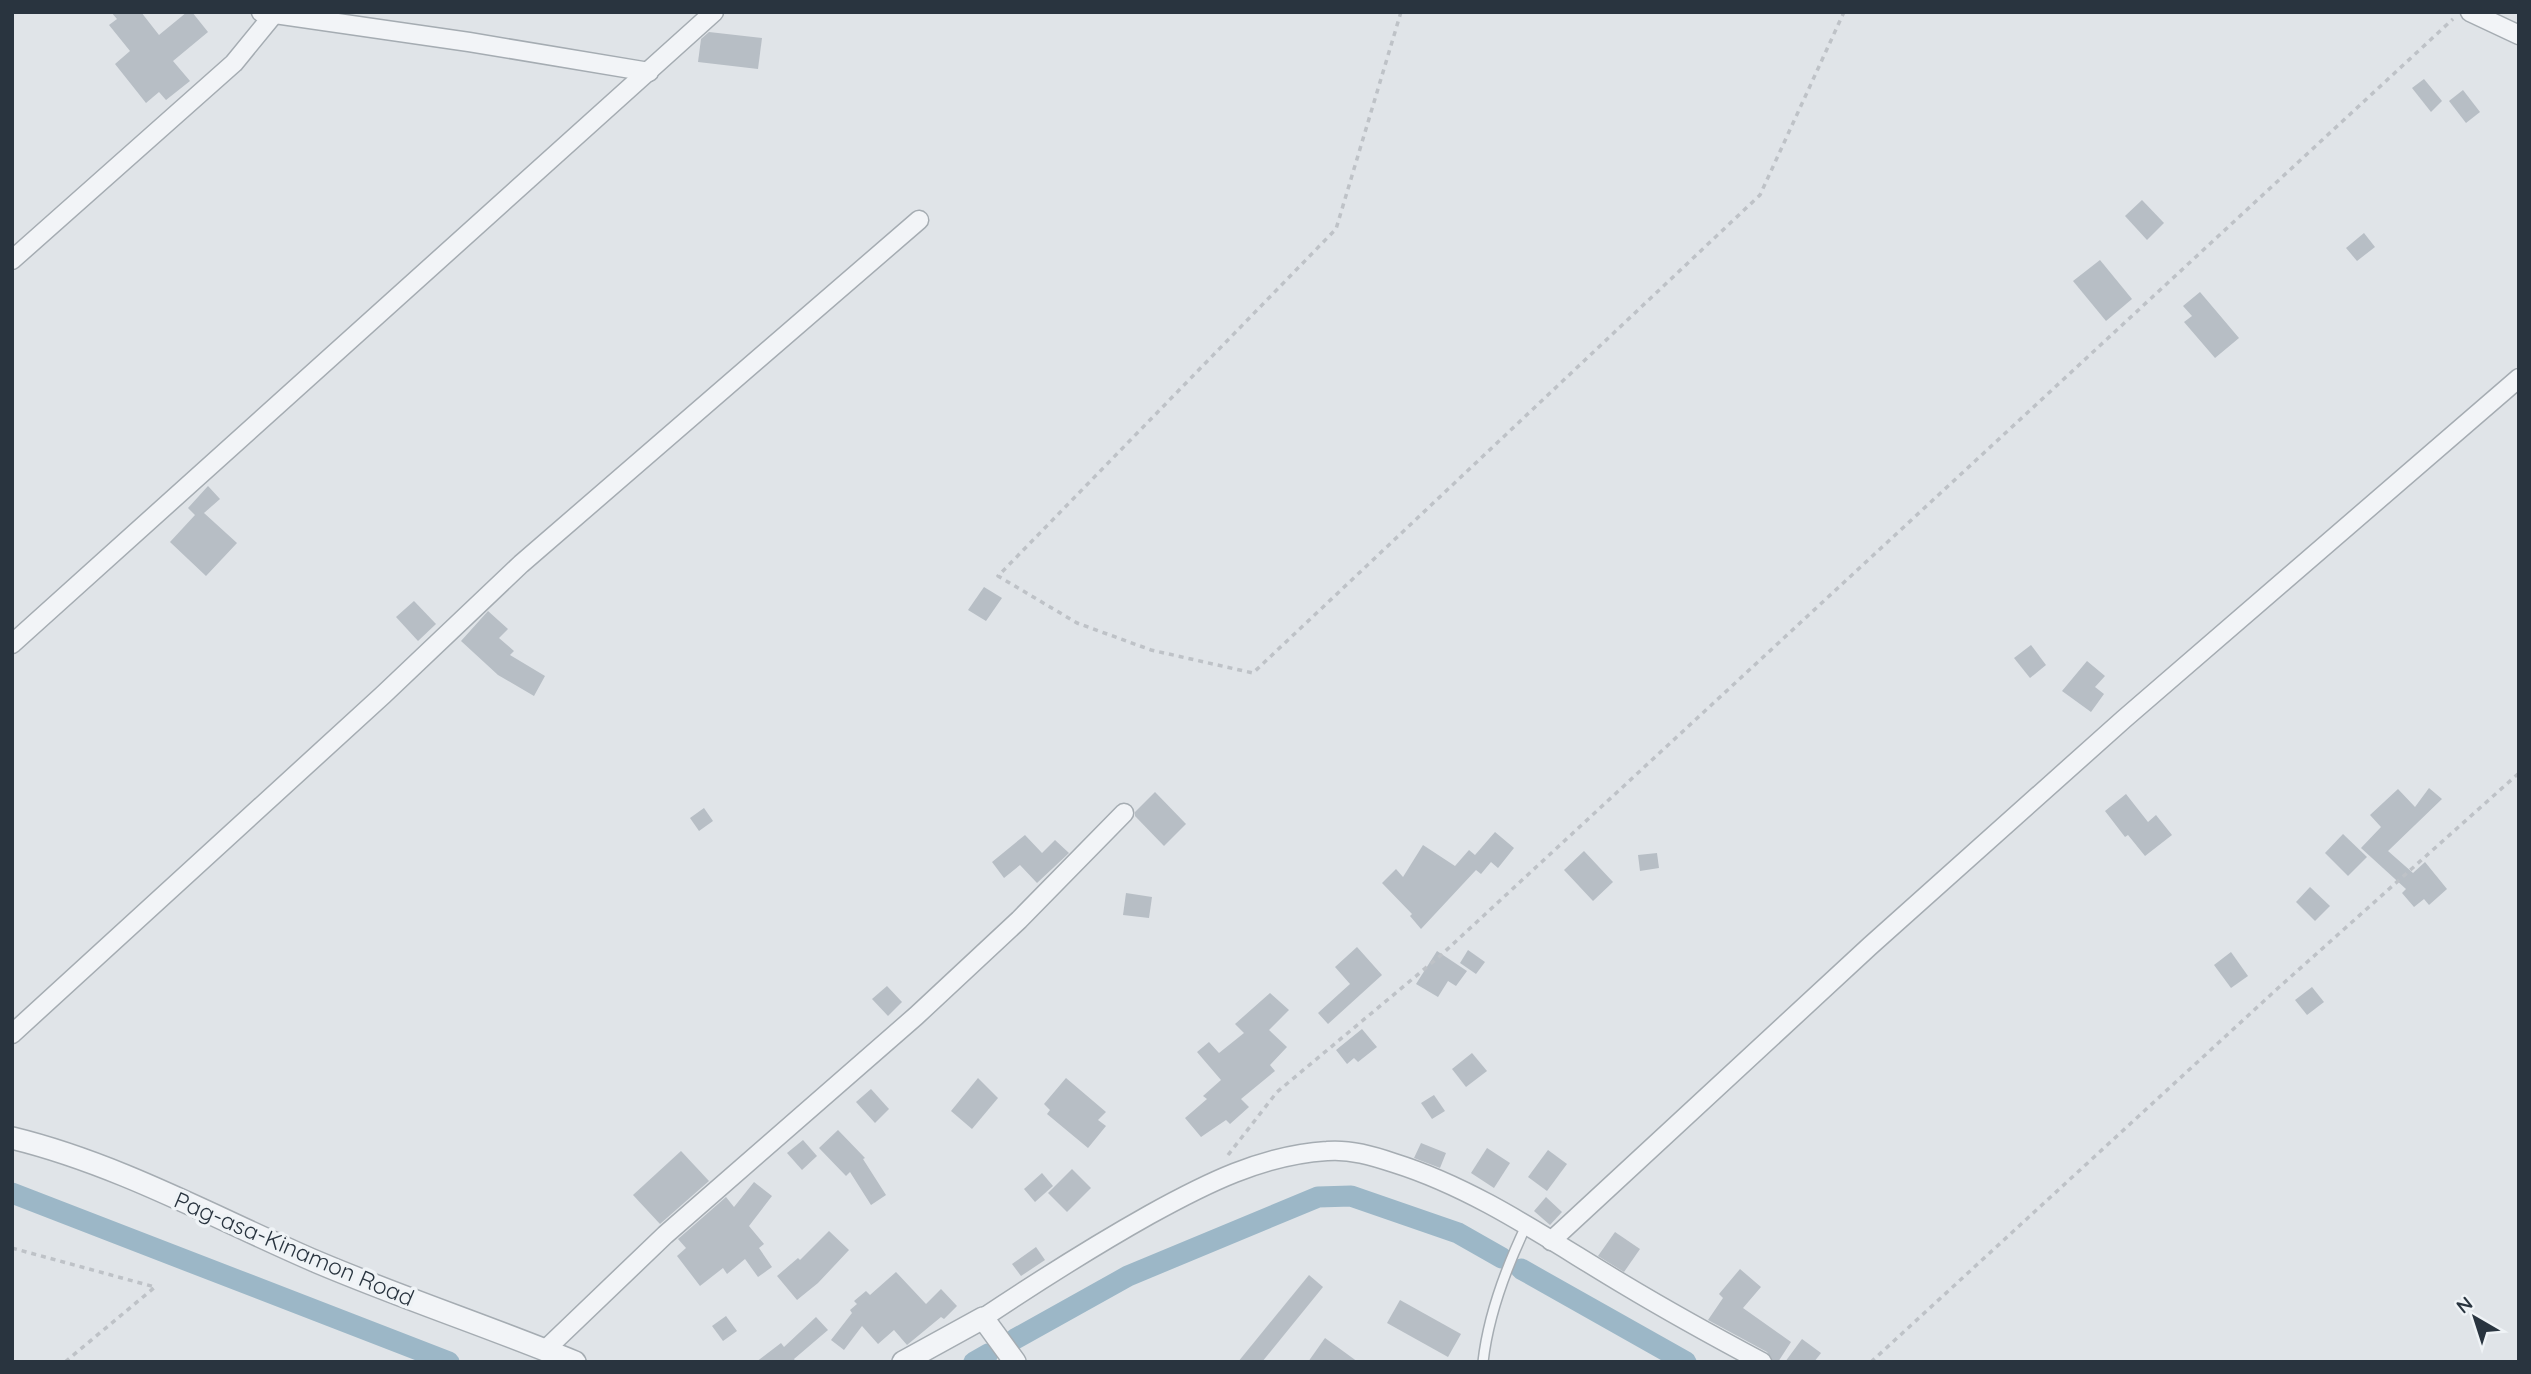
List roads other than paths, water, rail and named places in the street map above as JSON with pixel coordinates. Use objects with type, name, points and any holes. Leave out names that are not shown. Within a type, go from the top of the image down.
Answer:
[{"type":"street","points":[[12,644],[714,12]]},
{"type":"street","points":[[2470,12],[2519,35]]},
{"type":"street","points":[[12,260],[234,63],[268,13],[469,42],[649,72]]},
{"type":"street","points":[[12,1034],[383,695],[522,564],[919,220]]},
{"type":"street","points":[[1551,1241],[1870,946],[2114,728],[2519,378]]},
{"type":"street","points":[[545,1349],[665,1235],[963,973],[1124,813]]},
{"type":"street","name":"Pag-asa-Kinamon Road","points":[[12,1138],[78,1157],[123,1174],[378,1287],[575,1362]]},
{"type":"street","points":[[903,1362],[983,1318],[1070,1261],[1205,1184],[1242,1169],[1288,1156],[1329,1150],[1366,1154],[1453,1186],[1526,1226],[1673,1314],[1762,1362]]},
{"type":"street","points":[[983,1318],[1015,1362]]},
{"type":"lane","points":[[1483,1362],[1485,1346],[1513,1252],[1526,1226]]},
{"type":"waterway","points":[[12,1193],[449,1362]]},
{"type":"waterway","points":[[1015,1339],[1128,1276],[1318,1197],[1351,1196],[1458,1233],[1502,1258]]},
{"type":"waterway","points":[[1521,1269],[1686,1362]]},
{"type":"waterway","points":[[974,1362],[988,1354]]}]
